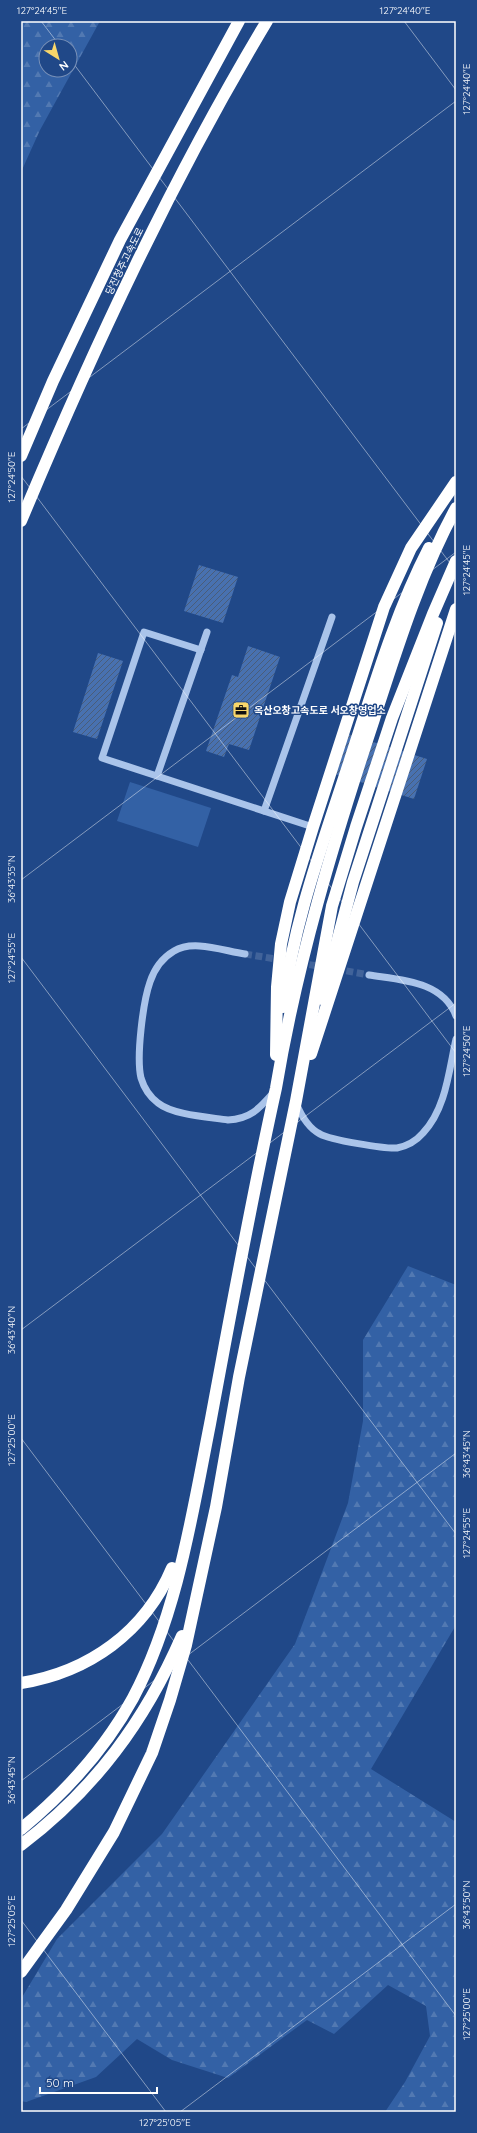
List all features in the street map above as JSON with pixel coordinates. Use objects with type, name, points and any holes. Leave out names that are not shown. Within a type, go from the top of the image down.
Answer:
[{"type":"highway","name":"당진청주고속도로","points":[[21,456],[53,380],[120,240],[240,21]]},
{"type":"highway","name":"당진청주고속도로","points":[[21,521],[73,399],[134,268],[197,143],[267,21]]},
{"type":"highway","points":[[276,1088],[276,995],[281,944],[290,902],[384,607],[411,548],[456,482]]},
{"type":"highway","points":[[276,1088],[286,983],[307,892],[399,611],[416,574],[456,498]]},
{"type":"highway","points":[[21,1829],[56,1798],[89,1763],[106,1741],[132,1699],[152,1658],[164,1623],[190,1526],[276,1088],[285,1034],[299,972],[329,857],[395,656],[423,579],[456,508]]},
{"type":"highway","points":[[21,1972],[82,1886],[114,1832],[139,1782],[170,1700],[186,1645],[216,1507],[239,1377],[296,1101],[332,906],[403,687],[456,561]]},
{"type":"highway","points":[[296,1101],[353,882],[435,628],[456,580]]},
{"type":"highway","points":[[296,1101],[456,609]]},
{"type":"highway","points":[[21,1683],[71,1670],[106,1652],[120,1640],[146,1613],[165,1584],[190,1526]]},
{"type":"highway","points":[[21,1845],[47,1825],[78,1795],[125,1740],[161,1681],[187,1624],[196,1596]]},
{"type":"lane","points":[[264,811],[332,616]]},
{"type":"lane","points":[[201,650],[144,632],[102,758],[313,827]]},
{"type":"lane","points":[[157,776],[207,632]]},
{"type":"lane","points":[[245,954],[188,946],[173,951],[162,961],[153,974],[147,991],[142,1021],[140,1064],[141,1078],[150,1095],[167,1109],[228,1120],[236,1120],[252,1115],[264,1105],[276,1088]]},
{"type":"lane","points":[[370,975],[420,984],[430,988],[442,996],[451,1005],[456,1016]]},
{"type":"lane","points":[[296,1101],[307,1123],[323,1136],[384,1148],[398,1148],[407,1145],[425,1131],[436,1113],[444,1089],[456,1039]]},
{"type":"green space","points":[[21,21],[100,21],[78,61],[78,38],[38,38],[38,78],[69,78],[40,130],[21,172]]},
{"type":"green space","points":[[130,782],[211,808],[198,847],[117,821]]},
{"type":"green space","points":[[408,1266],[456,1285],[456,1625],[371,1769],[456,1822],[456,2112],[385,2112],[405,2082],[430,2036],[426,2006],[388,1985],[334,2034],[307,2020],[228,2078],[172,2060],[137,2039],[96,2077],[26,2102],[21,2101],[21,1999],[57,1939],[162,1834],[295,1644],[348,1503],[363,1421],[363,1340]]},
{"type":"building","points":[[199,565],[238,577],[223,623],[184,611]]},
{"type":"building","name":"옥산오창고속도로 서오창영업소","points":[[248,646],[280,657],[249,750],[229,744],[224,757],[206,751],[232,675],[238,677]]},
{"type":"building","points":[[98,653],[123,661],[97,739],[73,732]]},
{"type":"building","points":[[348,734],[427,759],[414,799],[335,774]]},
{"type":"tunnel","points":[[245,954],[282,960]]},
{"type":"tunnel","points":[[299,963],[324,967]]},
{"type":"tunnel","points":[[336,969],[369,975]]},
{"type":"place","name":"옥산오창고속도로 서오창영업소","points":[[241,710]]}]
